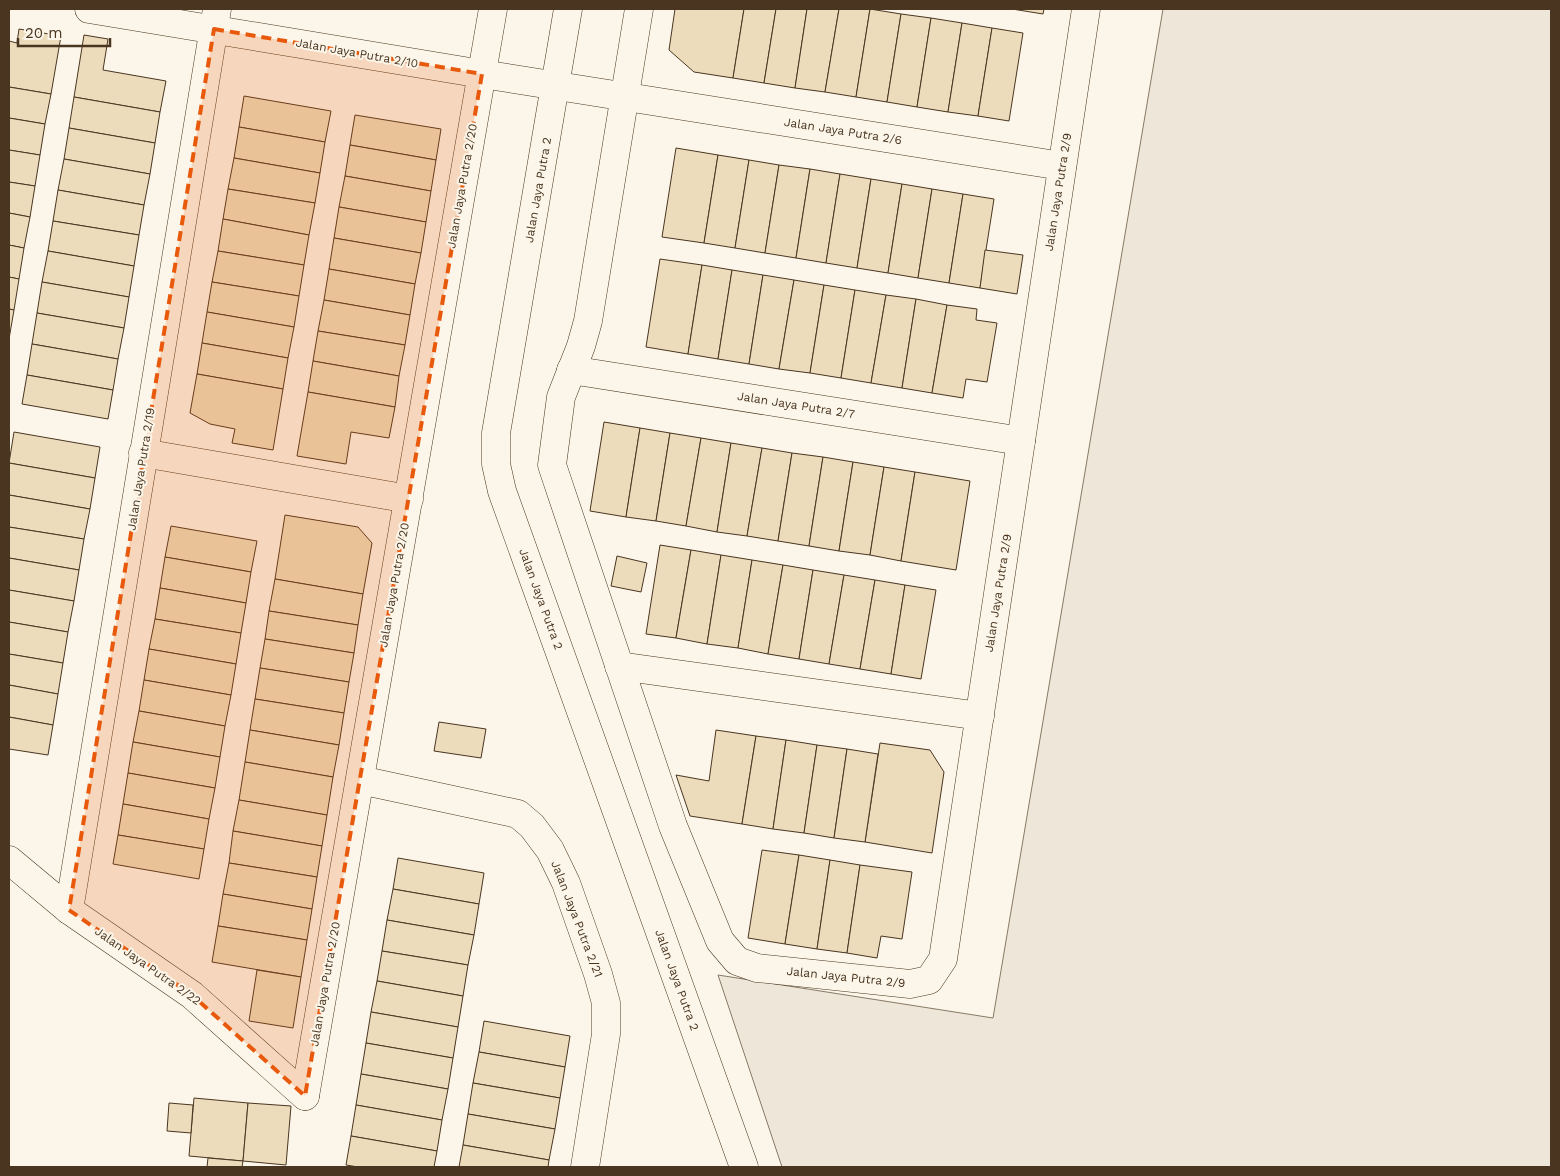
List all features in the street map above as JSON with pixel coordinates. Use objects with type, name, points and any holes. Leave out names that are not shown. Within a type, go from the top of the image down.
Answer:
[{"type":"street","name":"Jalan Jaya Putra 2/10","points":[[89,9],[215,19],[482,74],[624,97]]},
{"type":"street","name":"Jalan Jaya Putra 2/20","points":[[305,1096],[493,9]]},
{"type":"street","name":"Jalan Jaya Putra 2","points":[[568,9],[496,433],[496,464],[502,491],[744,1167]]},
{"type":"street","points":[[639,9],[588,321],[581,346],[561,398],[552,465],[619,666],[980,716]]},
{"type":"street","name":"Jalan Jaya Putra 2/9","points":[[619,666],[673,826],[720,940],[737,961],[757,968],[910,984],[930,980],[943,959],[1086,9]]},
{"type":"street","name":"Jalan Jaya Putra 2/19","points":[[69,910],[215,19]]},
{"type":"street","name":"Jalan Jaya Putra 2/6","points":[[624,97],[1062,166]]},
{"type":"street","name":"Jalan Jaya Putra 2/7","points":[[571,370],[1021,441]]},
{"type":"street","points":[[143,453],[409,499]]},
{"type":"street","name":"Jalan Jaya Putra 2/21","points":[[360,780],[518,814],[532,826],[550,850],[569,892],[598,974],[606,1003],[606,1034],[585,1167]]},
{"type":"street","name":"Jalan Jaya Putra 2/22","points":[[9,860],[69,910],[192,995],[305,1096]]},
{"type":"highlighted area","points":[[214,29],[482,74],[305,1096],[192,995],[69,910]]},
{"type":"shaded area","points":[[1163,9],[1551,9],[1551,1167],[782,1167],[718,975],[993,1018]]},
{"type":"building","points":[[675,9],[744,9],[733,78],[694,72],[669,50]]},
{"type":"building","points":[[744,9],[776,9],[764,83],[733,78]]},
{"type":"building","points":[[776,9],[807,9],[795,88],[764,83]]},
{"type":"building","points":[[807,9],[839,9],[825,92],[795,88]]},
{"type":"building","points":[[839,9],[870,9],[856,97],[825,92]]},
{"type":"building","points":[[870,9],[901,14],[887,102],[856,97]]},
{"type":"building","points":[[1012,9],[1044,9],[1043,14]]},
{"type":"building","points":[[901,14],[931,18],[917,107],[887,102]]},
{"type":"building","points":[[931,18],[962,23],[948,112],[917,107]]},
{"type":"building","points":[[962,23],[992,28],[978,116],[948,112]]},
{"type":"building","points":[[992,28],[1023,33],[1009,121],[978,116]]},
{"type":"building","points":[[19,29],[61,36],[51,94],[9,87],[9,41],[17,43]]},
{"type":"building","points":[[84,35],[108,39],[103,70],[166,81],[160,112],[74,97]]},
{"type":"building","points":[[9,87],[51,94],[45,124],[9,118]]},
{"type":"building","points":[[244,96],[331,111],[325,142],[239,127]]},
{"type":"building","points":[[74,97],[160,112],[155,143],[69,128]]},
{"type":"building","points":[[355,115],[441,129],[436,160],[350,145]]},
{"type":"building","points":[[9,118],[45,124],[40,155],[9,150]]},
{"type":"building","points":[[239,127],[325,142],[320,173],[234,158]]},
{"type":"building","points":[[69,128],[155,143],[150,174],[64,159]]},
{"type":"building","points":[[350,145],[436,160],[431,191],[345,176]]},
{"type":"building","points":[[676,148],[718,155],[704,243],[662,237]]},
{"type":"building","points":[[9,150],[40,155],[35,186],[9,182]]},
{"type":"building","points":[[718,155],[749,160],[735,248],[704,243]]},
{"type":"building","points":[[234,158],[320,173],[315,203],[228,189]]},
{"type":"building","points":[[64,159],[150,174],[144,205],[58,190]]},
{"type":"building","points":[[749,160],[779,165],[765,253],[735,248]]},
{"type":"building","points":[[779,165],[810,169],[796,258],[765,253]]},
{"type":"building","points":[[810,169],[840,174],[826,263],[796,258]]},
{"type":"building","points":[[840,174],[871,179],[857,268],[826,263]]},
{"type":"building","points":[[345,176],[431,191],[426,222],[339,207]]},
{"type":"building","points":[[871,179],[902,184],[888,273],[857,268]]},
{"type":"building","points":[[9,182],[35,186],[30,217],[9,213]]},
{"type":"building","points":[[902,184],[932,189],[918,278],[888,273]]},
{"type":"building","points":[[228,189],[315,203],[309,235],[223,219]]},
{"type":"building","points":[[932,189],[963,194],[949,283],[918,278]]},
{"type":"building","points":[[58,190],[144,205],[139,235],[53,221]]},
{"type":"building","points":[[963,194],[994,199],[980,288],[949,283]]},
{"type":"building","points":[[339,207],[426,222],[421,253],[334,238]]},
{"type":"building","points":[[9,213],[30,217],[24,248],[9,245]]},
{"type":"building","points":[[223,219],[309,235],[304,265],[218,251]]},
{"type":"building","points":[[53,221],[139,235],[134,266],[48,251]]},
{"type":"building","points":[[334,238],[421,253],[415,284],[329,269]]},
{"type":"building","points":[[9,245],[24,248],[19,279],[9,277]]},
{"type":"building","points":[[985,250],[1023,255],[1017,294],[980,288]]},
{"type":"building","points":[[48,251],[134,266],[129,297],[42,282]]},
{"type":"building","points":[[218,251],[304,265],[299,296],[212,282]]},
{"type":"building","points":[[660,259],[702,265],[688,354],[646,347]]},
{"type":"building","points":[[702,265],[732,270],[718,359],[688,354]]},
{"type":"building","points":[[329,269],[415,284],[410,315],[324,300]]},
{"type":"building","points":[[732,270],[763,275],[749,364],[718,359]]},
{"type":"building","points":[[763,275],[794,280],[779,369],[749,364]]},
{"type":"building","points":[[9,277],[19,279],[14,310],[9,309]]},
{"type":"building","points":[[794,280],[824,285],[810,373],[779,369]]},
{"type":"building","points":[[42,282],[129,297],[124,328],[37,313]]},
{"type":"building","points":[[212,282],[299,296],[294,327],[207,312]]},
{"type":"building","points":[[824,285],[855,290],[841,378],[810,373]]},
{"type":"building","points":[[855,290],[886,295],[871,383],[841,378]]},
{"type":"building","points":[[886,295],[916,299],[902,388],[871,383]]},
{"type":"building","points":[[916,299],[947,305],[932,393],[902,388]]},
{"type":"building","points":[[324,300],[410,315],[405,345],[318,331]]},
{"type":"building","points":[[947,305],[977,309],[976,320],[997,323],[987,382],[966,379],[963,398],[932,393]]},
{"type":"building","points":[[9,309],[14,310],[9,339]]},
{"type":"building","points":[[207,312],[294,327],[288,358],[202,343]]},
{"type":"building","points":[[37,313],[124,328],[118,359],[32,344]]},
{"type":"building","points":[[318,331],[405,345],[399,376],[313,361]]},
{"type":"building","points":[[202,343],[288,358],[283,389],[197,374]]},
{"type":"building","points":[[32,344],[118,359],[113,390],[27,375]]},
{"type":"building","points":[[313,361],[399,376],[395,407],[308,392]]},
{"type":"building","points":[[197,374],[283,389],[273,450],[232,443],[235,429],[210,424],[190,413]]},
{"type":"building","points":[[27,375],[113,390],[108,419],[22,404]]},
{"type":"building","points":[[308,392],[395,407],[389,438],[351,432],[346,464],[297,456]]},
{"type":"building","points":[[604,422],[640,428],[626,517],[590,511]]},
{"type":"building","points":[[640,428],[670,433],[656,521],[626,517]]},
{"type":"building","points":[[14,432],[100,447],[95,478],[9,463]]},
{"type":"building","points":[[670,433],[701,438],[686,526],[656,521]]},
{"type":"building","points":[[701,438],[731,443],[717,532],[686,526]]},
{"type":"building","points":[[731,443],[762,448],[747,536],[717,532]]},
{"type":"building","points":[[762,448],[792,453],[778,541],[747,536]]},
{"type":"building","points":[[792,453],[823,457],[809,546],[778,541]]},
{"type":"building","points":[[823,457],[853,462],[839,551],[809,546]]},
{"type":"building","points":[[853,462],[884,467],[870,555],[839,551]]},
{"type":"building","points":[[9,463],[95,478],[90,509],[9,495]]},
{"type":"building","points":[[884,467],[915,472],[901,561],[870,555]]},
{"type":"building","points":[[915,472],[970,481],[956,570],[901,561]]},
{"type":"building","points":[[9,495],[90,509],[84,539],[9,527]]},
{"type":"building","points":[[285,515],[358,527],[372,543],[363,594],[275,579]]},
{"type":"building","points":[[171,526],[257,541],[251,572],[165,557]]},
{"type":"building","points":[[9,527],[84,539],[79,570],[9,558]]},
{"type":"building","points":[[660,545],[691,550],[676,638],[646,634]]},
{"type":"building","points":[[691,550],[721,555],[707,644],[676,638]]},
{"type":"building","points":[[721,555],[752,560],[738,648],[707,644]]},
{"type":"building","points":[[617,556],[647,563],[641,592],[611,586]]},
{"type":"building","points":[[165,557],[251,572],[246,603],[160,588]]},
{"type":"building","points":[[9,558],[79,570],[74,601],[9,590]]},
{"type":"building","points":[[752,560],[783,565],[768,654],[738,648]]},
{"type":"building","points":[[783,565],[813,570],[799,659],[768,654]]},
{"type":"building","points":[[813,570],[844,575],[829,664],[799,659]]},
{"type":"building","points":[[844,575],[875,580],[860,669],[829,664]]},
{"type":"building","points":[[275,579],[363,594],[358,625],[269,611]]},
{"type":"building","points":[[875,580],[905,585],[891,674],[860,669]]},
{"type":"building","points":[[905,585],[936,590],[921,679],[891,674]]},
{"type":"building","points":[[160,588],[246,603],[241,633],[155,619]]},
{"type":"building","points":[[9,590],[74,601],[68,632],[9,622]]},
{"type":"building","points":[[269,611],[358,625],[354,653],[265,639]]},
{"type":"building","points":[[155,619],[241,633],[236,664],[149,649]]},
{"type":"building","points":[[9,622],[68,632],[63,663],[9,654]]},
{"type":"building","points":[[265,639],[354,653],[349,682],[260,668]]},
{"type":"building","points":[[149,649],[236,664],[231,695],[144,680]]},
{"type":"building","points":[[9,654],[63,663],[58,694],[9,685]]},
{"type":"building","points":[[260,668],[349,682],[344,713],[255,699]]},
{"type":"building","points":[[144,680],[231,695],[225,726],[139,711]]},
{"type":"building","points":[[9,685],[58,694],[53,725],[9,717]]},
{"type":"building","points":[[255,699],[344,713],[339,745],[250,730]]},
{"type":"building","points":[[139,711],[225,726],[220,757],[133,742]]},
{"type":"building","points":[[9,717],[53,725],[48,755],[9,749]]},
{"type":"building","points":[[439,722],[486,729],[481,758],[434,751]]},
{"type":"building","points":[[250,730],[339,745],[333,777],[245,762]]},
{"type":"building","points":[[716,730],[756,736],[742,824],[690,816],[676,775],[709,781]]},
{"type":"building","points":[[756,736],[786,740],[773,829],[742,824]]},
{"type":"building","points":[[786,740],[817,745],[804,833],[773,829]]},
{"type":"building","points":[[133,742],[220,757],[215,788],[128,773]]},
{"type":"building","points":[[880,743],[930,750],[944,772],[932,853],[865,842]]},
{"type":"building","points":[[817,745],[847,749],[834,838],[804,833]]},
{"type":"building","points":[[847,749],[878,754],[865,842],[834,838]]},
{"type":"building","points":[[245,762],[333,777],[327,815],[239,800]]},
{"type":"building","points":[[128,773],[215,788],[209,819],[123,804]]},
{"type":"building","points":[[239,800],[327,815],[322,846],[233,831]]},
{"type":"building","points":[[123,804],[209,819],[204,849],[118,835]]},
{"type":"building","points":[[233,831],[322,846],[317,877],[229,863]]},
{"type":"building","points":[[118,835],[204,849],[199,879],[113,864]]},
{"type":"building","points":[[762,850],[799,855],[785,944],[748,938]]},
{"type":"building","points":[[799,855],[830,860],[817,949],[785,944]]},
{"type":"building","points":[[398,858],[484,873],[479,904],[393,889]]},
{"type":"building","points":[[830,860],[860,865],[847,953],[817,949]]},
{"type":"building","points":[[229,863],[317,877],[312,909],[223,894]]},
{"type":"building","points":[[860,865],[912,872],[902,939],[881,936],[877,958],[847,953]]},
{"type":"building","points":[[393,889],[479,904],[474,935],[387,920]]},
{"type":"building","points":[[223,894],[312,909],[307,940],[218,926]]},
{"type":"building","points":[[387,920],[474,935],[468,965],[382,951]]},
{"type":"building","points":[[218,926],[307,940],[301,977],[212,962]]},
{"type":"building","points":[[382,951],[468,965],[463,996],[377,981]]},
{"type":"building","points":[[257,970],[301,977],[293,1028],[249,1021]]},
{"type":"building","points":[[377,981],[463,996],[458,1027],[371,1012]]},
{"type":"building","points":[[371,1012],[458,1027],[453,1058],[366,1043]]},
{"type":"building","points":[[484,1021],[570,1036],[565,1067],[479,1052]]},
{"type":"building","points":[[366,1043],[453,1058],[448,1089],[361,1074]]},
{"type":"building","points":[[479,1052],[565,1067],[560,1098],[473,1083]]},
{"type":"building","points":[[361,1074],[448,1089],[442,1120],[356,1105]]},
{"type":"building","points":[[473,1083],[560,1098],[555,1129],[468,1114]]},
{"type":"building","points":[[194,1098],[248,1103],[243,1161],[189,1156]]},
{"type":"building","points":[[169,1103],[193,1105],[191,1133],[167,1131]]},
{"type":"building","points":[[248,1103],[291,1106],[286,1165],[243,1161]]},
{"type":"building","points":[[356,1105],[442,1120],[437,1151],[351,1136]]},
{"type":"building","points":[[468,1114],[555,1129],[549,1160],[463,1145]]},
{"type":"building","points":[[351,1136],[437,1151],[434,1167],[358,1167],[346,1165]]},
{"type":"building","points":[[463,1145],[549,1160],[548,1167],[459,1167]]},
{"type":"building","points":[[208,1158],[243,1161],[242,1167],[207,1167]]}]
